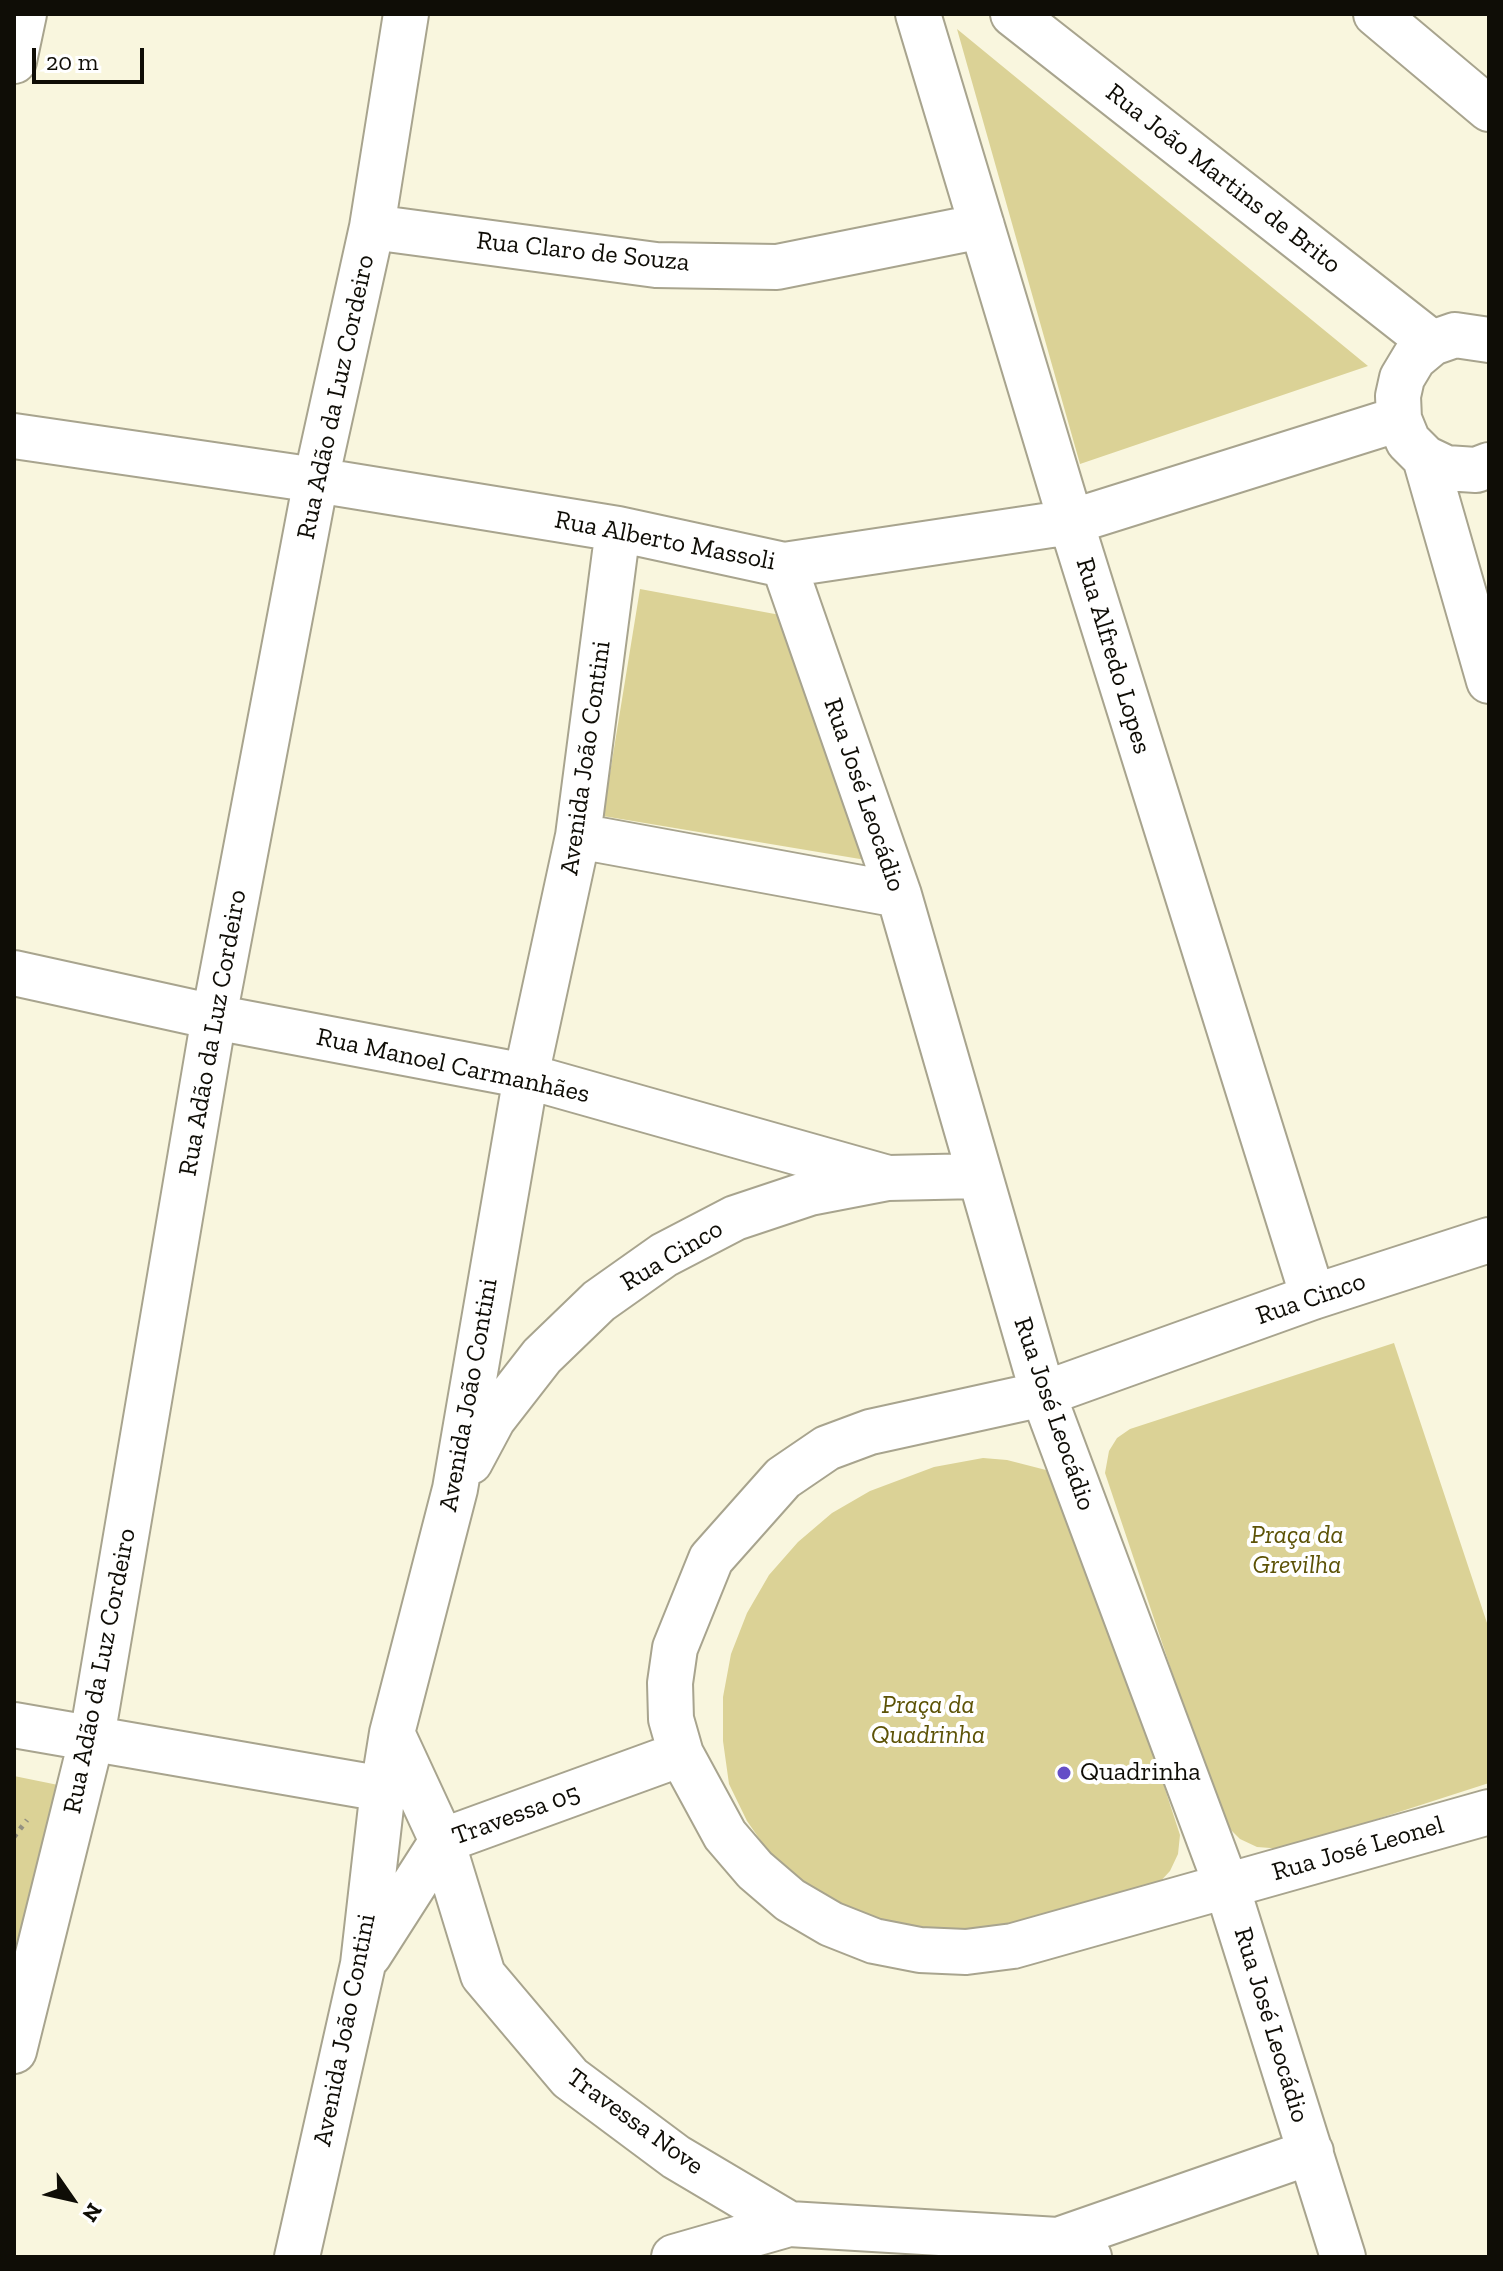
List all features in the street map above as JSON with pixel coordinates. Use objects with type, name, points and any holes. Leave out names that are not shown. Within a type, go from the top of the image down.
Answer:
[{"type":"street","points":[[14,61],[24,14]]},
{"type":"street","name":"Rua Adão da Luz Cordeiro","points":[[14,2051],[92,1737],[214,1017],[316,480],[372,227],[406,14]]},
{"type":"street","name":"Rua Alfredo Lopes","points":[[918,14],[1071,522],[1313,1297]]},
{"type":"street","name":"Rua João Martins de Brito","points":[[1013,14],[1459,339]]},
{"type":"street","points":[[1376,14],[1489,109]]},
{"type":"street","name":"Rua Claro de Souza","points":[[372,227],[656,265],[777,267],[982,226]]},
{"type":"street","points":[[1489,301],[1459,339],[1414,358],[1402,378],[1398,396],[1399,419],[1408,441],[1425,458],[1446,468],[1476,470],[1489,465]]},
{"type":"street","name":"Rua Alberto Massoli","points":[[14,436],[316,480],[618,529],[784,565],[1071,522],[1399,419]]},
{"type":"street","points":[[1425,458],[1489,681]]},
{"type":"street","name":"Avenida João Contini","points":[[297,2257],[363,1964],[392,1733],[455,1489],[526,1076],[578,836],[618,529]]},
{"type":"street","name":"Rua José Leocádio","points":[[784,565],[899,895],[1043,1394],[1227,1887],[1343,2257]]},
{"type":"street","points":[[578,836],[899,895]]},
{"type":"street","name":"Rua Manoel Carmanhães","points":[[14,973],[214,1017],[526,1076],[888,1178]]},
{"type":"street","name":"Rua Cinco","points":[[455,1489],[493,1419],[542,1356],[612,1292],[664,1255],[735,1218],[810,1193],[888,1178],[980,1176]]},
{"type":"street","name":"Rua Cinco","points":[[681,1754],[671,1719],[670,1683],[675,1648],[711,1559],[783,1478],[827,1448],[870,1432],[1043,1394],[1313,1297],[1489,1240]]},
{"type":"street","points":[[14,1725],[383,1789]]},
{"type":"street","name":"Travessa Nove","points":[[392,1733],[442,1841],[483,1975],[570,2078],[676,2157],[789,2224]]},
{"type":"street","name":"Travessa 05","points":[[363,1964],[442,1841],[681,1754]]},
{"type":"street","name":"Rua José Leonel","points":[[681,1754],[725,1835],[755,1870],[790,1900],[817,1916],[874,1941],[920,1950],[966,1952],[1013,1946],[1489,1812]]},
{"type":"street","points":[[674,2257],[789,2224],[1073,2248],[1311,2152]]},
{"type":"green space","points":[[957,29],[1368,366],[1080,464]]},
{"type":"green space","points":[[640,589],[791,617],[866,860],[603,816]]},
{"type":"green space","name":"Praça da Grevilha","points":[[1394,1343],[1489,1629],[1489,1783],[1284,1849],[1257,1847],[1240,1839],[1227,1826],[1218,1809],[1105,1473],[1109,1451],[1117,1438],[1130,1429]]},
{"type":"green space","name":"Praça da Quadrinha","points":[[983,1458],[1007,1460],[1046,1470],[1059,1479],[1068,1491],[1180,1835],[1178,1854],[1170,1871],[1157,1885],[988,1933],[948,1937],[868,1922],[799,1882],[770,1854],[747,1821],[729,1784],[723,1741],[723,1697],[731,1654],[747,1613],[769,1575],[798,1542],[832,1513],[870,1491],[934,1467]]},
{"type":"green space","points":[[14,1776],[68,1787],[14,2044]]},
{"type":"place","name":"Quadrinha","points":[[1064,1773]]}]
